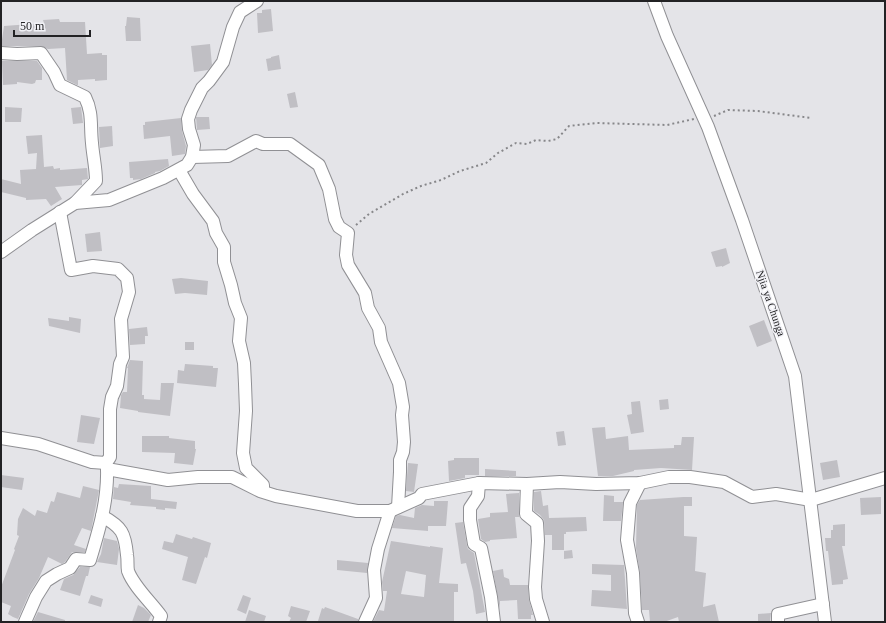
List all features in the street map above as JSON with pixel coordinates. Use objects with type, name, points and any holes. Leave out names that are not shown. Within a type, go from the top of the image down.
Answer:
[{"type":"street","points":[[75,203],[109,200],[163,178],[187,166],[192,156],[194,145],[189,129],[188,119],[191,110],[202,88],[223,62],[233,27],[240,12],[257,1]]},
{"type":"street","name":"Njia ya Chunga","points":[[654,1],[667,36],[704,118],[742,220],[795,376],[825,622]]},
{"type":"street","points":[[1,53],[41,53],[54,72],[60,85],[85,97],[90,107],[92,118],[92,143],[96,170],[96,181],[75,203],[32,230],[1,252]]},
{"type":"street","points":[[192,156],[228,156],[256,141],[263,144],[290,144],[319,165],[329,189],[335,219],[339,227],[348,233],[346,255],[348,265],[365,293],[368,308],[379,328],[381,342],[398,383],[403,408],[402,416],[404,442],[400,460],[400,472],[394,509],[378,549],[374,570],[376,598],[365,622]]},
{"type":"street","points":[[179,170],[193,194],[213,221],[216,233],[224,246],[224,262],[235,303],[241,318],[239,341],[244,363],[246,391],[243,453],[246,468],[263,485],[263,491]]},
{"type":"street","points":[[25,622],[36,597],[46,581],[70,568],[76,559],[90,560],[102,516],[107,481],[106,466],[110,457],[110,409],[112,397],[117,386],[120,364],[123,357],[121,319],[129,292],[127,278],[118,268],[93,266],[71,270],[60,212]]},
{"type":"street","points":[[1,438],[38,444],[106,466],[168,480],[198,477],[232,477],[276,496],[357,511],[394,509],[420,498],[422,494],[478,482],[527,484],[560,482],[596,484],[640,483],[669,477],[690,477],[724,482],[752,497],[776,494],[811,500],[885,478]]},
{"type":"street","points":[[478,482],[478,496],[470,508],[470,520],[474,544],[481,548],[491,596],[494,622]]},
{"type":"street","points":[[638,622],[635,612],[633,573],[627,540],[630,503],[640,483]]},
{"type":"street","points":[[527,484],[526,514],[537,522],[538,541],[535,587],[536,599],[543,622]]},
{"type":"street","points":[[102,516],[115,523],[123,533],[128,570],[145,596],[154,605],[161,616],[159,622]]},
{"type":"street","points":[[778,622],[778,614],[823,604]]},
{"type":"path","points":[[348,233],[369,214],[403,194],[421,186],[441,180],[460,171],[486,163],[498,153],[516,143],[527,144],[536,140],[548,141],[557,139],[569,126],[596,123],[667,125],[687,120],[710,118],[728,110],[758,111],[811,118]]},
{"type":"building","points":[[271,9],[273,31],[258,33],[257,13],[262,13],[262,10]]},
{"type":"building","points":[[127,17],[140,18],[141,41],[126,41],[125,26]]},
{"type":"building","points":[[59,19],[60,22],[85,22],[87,54],[102,53],[102,55],[107,55],[107,80],[78,80],[77,85],[67,80],[65,48],[48,49],[41,46],[1,46],[4,26],[44,23],[43,20]]},
{"type":"building","points":[[210,44],[212,65],[208,70],[194,72],[191,46]]},
{"type":"building","points":[[279,55],[281,69],[268,71],[266,59]]},
{"type":"building","points":[[2,61],[37,61],[42,68],[42,80],[36,80],[35,83],[32,84],[17,82],[17,84],[3,85]]},
{"type":"building","points":[[295,92],[298,107],[290,108],[287,94]]},
{"type":"building","points":[[5,107],[22,108],[21,122],[5,122]]},
{"type":"building","points":[[81,107],[83,123],[73,124],[71,108]]},
{"type":"building","points":[[196,117],[209,117],[210,129],[197,130]]},
{"type":"building","points":[[181,118],[182,131],[186,146],[185,154],[172,156],[170,136],[144,139],[143,125],[145,125],[145,122]]},
{"type":"building","points":[[112,126],[113,146],[100,148],[99,127]]},
{"type":"building","points":[[42,135],[44,167],[53,166],[54,169],[60,168],[60,170],[87,168],[88,179],[82,180],[82,185],[55,187],[62,199],[51,206],[46,199],[26,200],[26,198],[1,192],[1,179],[21,184],[20,170],[36,169],[37,153],[28,154],[26,136]]},
{"type":"building","points":[[168,159],[169,166],[160,171],[141,179],[133,180],[133,178],[130,178],[129,162]]},
{"type":"building","points":[[100,232],[102,251],[87,252],[85,234]]},
{"type":"building","points":[[726,248],[730,263],[722,267],[716,267],[711,252]]},
{"type":"building","points":[[181,278],[208,281],[207,295],[185,293],[175,294],[172,279]]},
{"type":"building","points":[[69,317],[81,319],[80,333],[49,326],[48,318],[69,321]]},
{"type":"building","points":[[764,320],[772,341],[757,347],[749,326]]},
{"type":"building","points":[[147,327],[148,336],[145,336],[145,344],[130,345],[129,329]]},
{"type":"building","points":[[185,342],[194,342],[194,350],[185,350]]},
{"type":"building","points":[[130,360],[143,361],[142,395],[144,395],[144,399],[160,400],[161,383],[174,383],[170,416],[120,408],[121,395],[123,392],[127,392],[127,368]]},
{"type":"building","points":[[185,364],[213,366],[213,368],[218,368],[216,387],[177,383],[178,370],[184,371]]},
{"type":"building","points":[[668,399],[669,409],[660,410],[659,400]]},
{"type":"building","points":[[640,401],[644,432],[631,434],[627,415],[632,414],[631,402]]},
{"type":"building","points":[[81,415],[100,418],[94,444],[77,442]]},
{"type":"building","points":[[605,427],[606,439],[628,436],[629,450],[674,448],[674,445],[681,445],[682,437],[694,437],[692,470],[661,468],[634,470],[613,476],[598,476],[592,428]]},
{"type":"building","points":[[564,431],[566,445],[558,446],[556,432]]},
{"type":"building","points":[[142,436],[169,436],[169,438],[195,441],[196,449],[193,465],[174,463],[175,453],[142,452]]},
{"type":"building","points":[[454,458],[479,458],[479,475],[465,475],[465,478],[449,481],[448,461],[454,460]]},
{"type":"building","points":[[837,460],[840,477],[823,480],[820,463]]},
{"type":"building","points":[[408,463],[418,464],[414,492],[406,491]]},
{"type":"building","points":[[485,469],[516,471],[516,476],[485,476]]},
{"type":"building","points":[[1,475],[24,478],[22,490],[1,487]]},
{"type":"building","points":[[119,484],[151,486],[151,499],[177,502],[176,509],[165,508],[165,510],[156,509],[156,507],[130,505],[131,502],[113,499],[114,487],[118,488]]},
{"type":"building","points":[[83,486],[99,490],[91,531],[82,528],[74,545],[86,549],[85,552],[72,552],[62,564],[48,557],[18,619],[13,617],[8,614],[11,606],[1,602],[1,587],[19,536],[17,535],[18,519],[23,508],[35,516],[37,510],[47,513],[51,501],[54,502],[57,492],[80,498]]},
{"type":"building","points":[[541,491],[543,506],[548,505],[549,518],[586,517],[587,531],[566,532],[566,534],[564,534],[564,550],[552,550],[552,535],[545,535],[544,520],[534,511],[534,492]]},
{"type":"building","points":[[519,493],[519,517],[515,517],[517,538],[490,540],[485,542],[481,539],[478,519],[490,517],[490,513],[508,512],[506,494]]},
{"type":"building","points":[[604,495],[614,496],[614,502],[623,502],[621,521],[603,521]]},
{"type":"building","points":[[692,497],[692,506],[684,506],[684,536],[697,537],[695,571],[706,573],[703,607],[715,604],[719,622],[679,622],[678,617],[664,622],[650,622],[649,610],[642,610],[640,573],[636,548],[637,505],[640,500]]},
{"type":"building","points":[[881,497],[881,514],[861,515],[860,498]]},
{"type":"building","points":[[434,501],[448,501],[446,526],[428,526],[428,531],[392,528],[396,516],[400,515],[414,518],[415,508],[422,505],[434,506]]},
{"type":"building","points":[[463,522],[468,549],[474,553],[485,612],[476,614],[473,591],[466,563],[461,564],[455,523]]},
{"type":"building","points":[[845,524],[845,546],[842,546],[848,579],[843,580],[843,584],[832,585],[825,538],[831,538],[831,530],[833,530],[833,525]]},
{"type":"building","points":[[176,534],[192,539],[193,537],[211,543],[207,558],[205,557],[196,584],[182,580],[188,557],[162,549],[164,541],[173,543]]},
{"type":"building","points":[[104,538],[117,541],[119,549],[117,565],[97,562],[101,554]]},
{"type":"building","points":[[391,541],[443,548],[439,583],[458,584],[458,592],[454,592],[454,622],[373,622],[379,610],[384,611],[387,591],[383,591],[382,582]],"holes":[[[406,571],[426,575],[424,597],[401,594]]]},
{"type":"building","points":[[572,550],[573,558],[564,559],[564,551]]},
{"type":"building","points":[[337,560],[368,563],[367,573],[337,570]]},
{"type":"building","points":[[592,564],[624,565],[627,609],[591,606],[592,590],[611,591],[611,575],[592,574]]},
{"type":"building","points":[[80,567],[90,567],[80,596],[60,590],[64,579],[73,575]]},
{"type":"building","points":[[503,569],[504,577],[509,579],[510,585],[528,585],[529,600],[533,615],[531,615],[531,619],[518,619],[517,600],[500,601],[500,609],[493,571]]},
{"type":"building","points":[[91,595],[103,599],[101,607],[88,603]]},
{"type":"building","points":[[243,595],[251,598],[246,614],[237,610]]},
{"type":"building","points":[[138,605],[144,608],[151,615],[148,622],[132,622]]},
{"type":"building","points":[[291,606],[310,611],[306,622],[289,622],[291,618],[288,616]]},
{"type":"building","points":[[325,607],[358,619],[358,622],[318,621],[322,608],[324,609]]},
{"type":"building","points":[[249,610],[266,616],[264,622],[245,622]]},
{"type":"building","points":[[38,612],[65,620],[65,622],[33,622]]},
{"type":"building","points":[[771,613],[770,622],[758,622],[758,614]]}]
